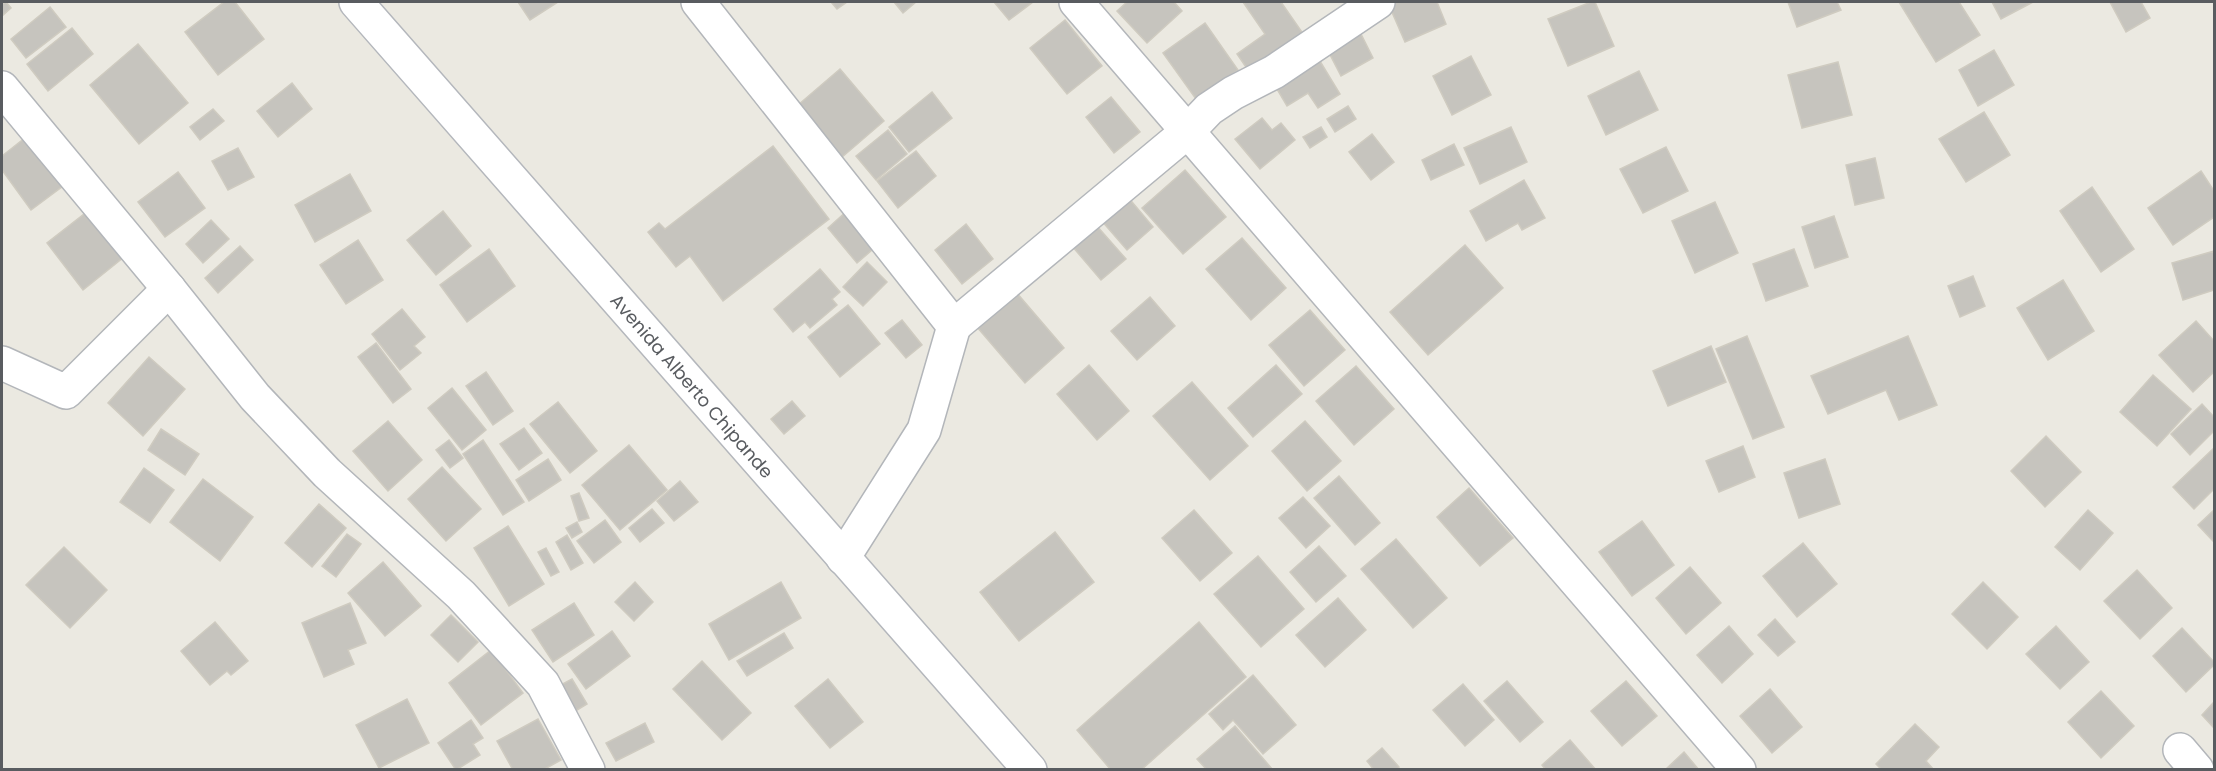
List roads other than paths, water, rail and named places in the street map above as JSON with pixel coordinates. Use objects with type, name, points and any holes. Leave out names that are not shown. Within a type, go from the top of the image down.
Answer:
[{"type":"street","name":"Avenida Alberto Chipande","points":[[356,2],[1030,770]]},
{"type":"street","points":[[698,2],[954,326]]},
{"type":"street","points":[[1076,2],[1739,770]]},
{"type":"street","points":[[843,558],[924,430],[954,326],[1188,131],[1209,109],[1274,72],[1378,2]]},
{"type":"street","points":[[2,88],[169,289],[255,397],[327,473],[461,594],[543,684],[588,770]]},
{"type":"street","points":[[2,363],[66,392],[169,289]]}]
